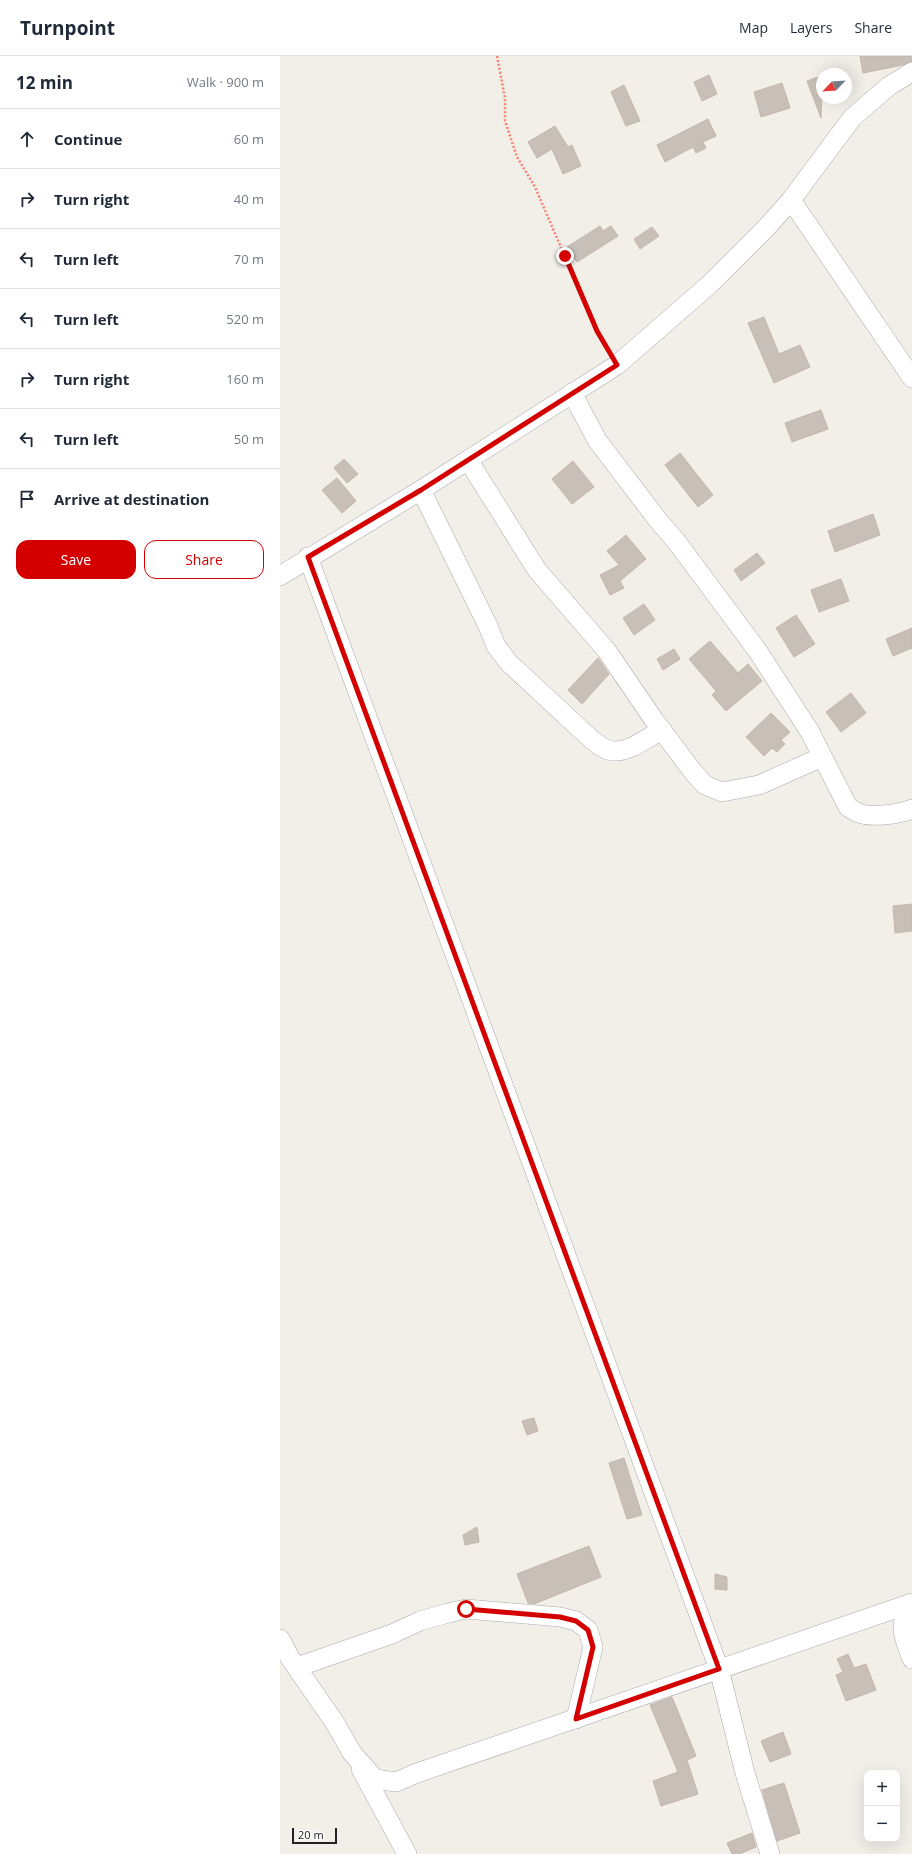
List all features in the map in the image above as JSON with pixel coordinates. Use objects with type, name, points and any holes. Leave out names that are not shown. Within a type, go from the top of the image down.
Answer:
[{"type":"street","points":[[280,576],[308,557],[421,490],[617,365],[710,284],[791,200],[852,118],[889,86],[912,72]]},
{"type":"street","points":[[791,200],[912,378]]},
{"type":"street","points":[[572,394],[597,440],[657,519],[676,541],[757,650],[810,732],[848,807],[860,814],[875,815],[912,809]]},
{"type":"street","points":[[468,460],[537,570],[607,652],[662,730],[694,773],[705,785],[722,792],[759,785],[822,757]]},
{"type":"street","points":[[421,490],[488,626],[496,646],[509,663],[590,738],[603,748],[613,751],[626,749],[662,730]]},
{"type":"street","points":[[308,557],[719,1669],[745,1773],[770,1854]]},
{"type":"street","points":[[352,1753],[375,1779],[396,1782],[912,1603]]},
{"type":"street","points":[[912,1608],[907,1613],[902,1624],[902,1634],[912,1658]]},
{"type":"street","points":[[289,1661],[392,1634],[420,1621],[466,1609],[560,1617],[576,1621],[588,1630],[593,1647],[576,1719]]},
{"type":"street","points":[[280,1639],[289,1661],[335,1723],[407,1854]]},
{"type":"path","points":[[497,56],[505,98],[505,121],[517,157],[535,187],[597,331],[617,365]]},
{"type":"building","points":[[860,56],[912,56],[912,61],[903,65],[863,73]]},
{"type":"building","points":[[709,75],[717,94],[702,101],[694,82]]},
{"type":"building","points":[[816,78],[816,104],[821,104],[821,118],[807,81]]},
{"type":"building","points":[[782,83],[790,108],[761,117],[754,92]]},
{"type":"building","points":[[624,85],[640,121],[626,126],[611,92]]},
{"type":"building","points":[[708,119],[716,136],[703,142],[706,148],[696,153],[693,147],[665,162],[657,145]]},
{"type":"building","points":[[555,126],[568,147],[572,145],[581,166],[563,174],[552,149],[537,158],[528,142]]},
{"type":"building","points":[[600,226],[603,231],[611,226],[618,236],[577,262],[567,247]]},
{"type":"building","points":[[652,227],[659,236],[640,249],[634,239]]},
{"type":"building","points":[[764,317],[779,354],[800,345],[810,367],[774,383],[748,323]]},
{"type":"building","points":[[821,410],[828,429],[792,442],[785,423]]},
{"type":"building","points":[[680,453],[713,495],[698,507],[665,465]]},
{"type":"building","points":[[344,459],[358,474],[347,483],[334,468]]},
{"type":"building","points":[[573,461],[594,487],[572,504],[552,479]]},
{"type":"building","points":[[337,478],[356,501],[342,513],[322,490]]},
{"type":"building","points":[[873,514],[880,535],[835,552],[828,531]]},
{"type":"building","points":[[626,535],[646,559],[620,581],[624,588],[610,595],[600,575],[619,565],[607,551]]},
{"type":"building","points":[[757,553],[765,563],[741,581],[734,570]]},
{"type":"building","points":[[841,579],[849,601],[819,612],[811,590]]},
{"type":"building","points":[[644,604],[655,620],[634,635],[623,618]]},
{"type":"building","points":[[796,615],[815,644],[794,657],[776,628]]},
{"type":"building","points":[[912,628],[912,648],[893,656],[886,639]]},
{"type":"building","points":[[710,641],[738,673],[748,664],[762,681],[726,711],[712,695],[716,691],[689,659]]},
{"type":"building","points":[[674,649],[680,659],[663,670],[657,659]]},
{"type":"building","points":[[598,658],[609,674],[582,704],[568,690]]},
{"type":"building","points":[[851,693],[866,713],[841,732],[826,712]]},
{"type":"building","points":[[771,713],[790,732],[781,740],[785,744],[777,752],[772,748],[764,756],[746,737]]},
{"type":"building","points":[[912,904],[912,931],[895,933],[893,906]]},
{"type":"building","points":[[534,1418],[538,1431],[527,1435],[522,1421]]},
{"type":"building","points":[[624,1458],[642,1515],[627,1519],[609,1463]]},
{"type":"building","points":[[477,1527],[479,1542],[465,1545],[463,1535]]},
{"type":"building","points":[[589,1546],[601,1577],[534,1604],[528,1603],[517,1574]]},
{"type":"building","points":[[715,1574],[727,1577],[727,1590],[715,1589]]},
{"type":"building","points":[[848,1654],[854,1668],[866,1664],[876,1690],[846,1701],[836,1675],[843,1672],[837,1659]]},
{"type":"building","points":[[672,1697],[696,1756],[687,1760],[698,1794],[661,1806],[653,1781],[678,1772],[650,1705]]},
{"type":"building","points":[[783,1732],[791,1754],[770,1762],[761,1741]]},
{"type":"building","points":[[784,1783],[800,1833],[777,1841],[762,1790]]},
{"type":"building","points":[[752,1833],[756,1847],[739,1854],[732,1854],[727,1843]]},
{"type":"route","points":[[466,1609],[560,1617],[576,1621],[588,1630],[593,1647],[576,1719],[719,1669],[308,557],[421,490],[617,365],[597,331],[565,256]]}]
